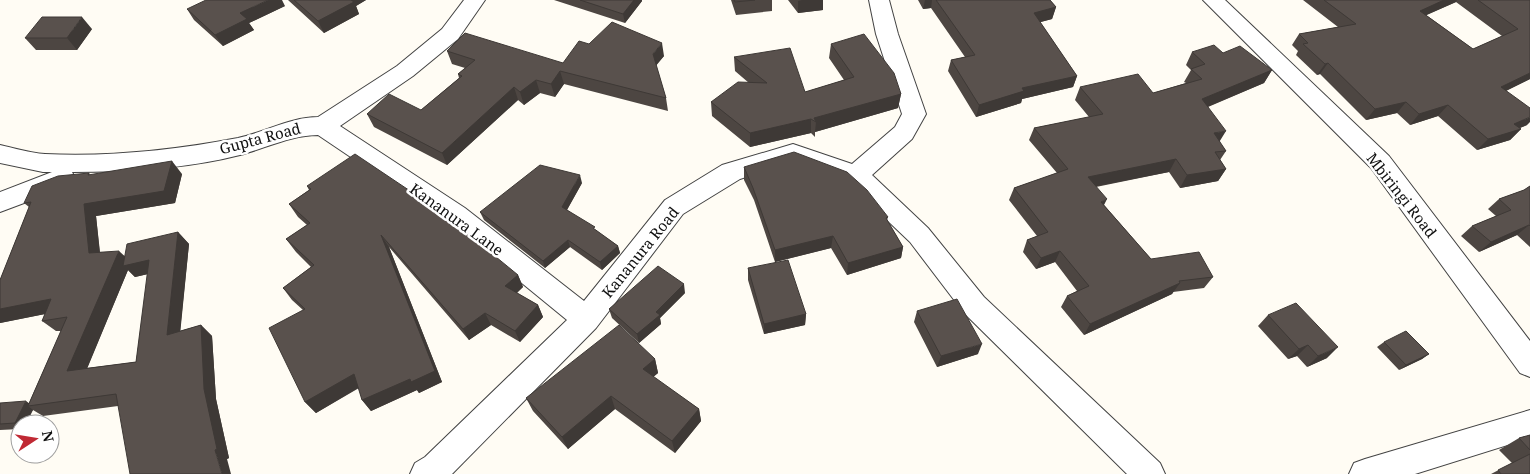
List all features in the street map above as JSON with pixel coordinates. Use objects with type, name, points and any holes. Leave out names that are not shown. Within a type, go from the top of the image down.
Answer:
[{"type":"street","name":"Gupta Road","points":[[0,154],[43,163],[104,163],[176,158],[240,146],[306,126],[323,126],[405,71],[450,34],[475,0]]},
{"type":"street","points":[[880,0],[887,34],[914,114],[904,133],[856,175],[919,235],[974,305],[1149,474]]},
{"type":"street","name":"Mbiringi Road","points":[[1213,0],[1380,162],[1530,364]]},
{"type":"street","name":"Kananura Lane","points":[[323,126],[456,215],[586,319]]},
{"type":"street","name":"Kananura Road","points":[[426,474],[436,468],[586,319],[674,207],[731,172],[794,154],[856,175]]},
{"type":"street","points":[[0,202],[104,163]]},
{"type":"street","points":[[1365,474],[1530,424]]},
{"type":"building","points":[[206,0],[268,0],[240,13],[247,19],[215,35],[187,9]]},
{"type":"building","points":[[294,0],[351,0],[354,2],[318,21]]},
{"type":"building","points":[[580,0],[634,0],[623,14]]},
{"type":"building","points":[[734,0],[755,0],[735,2]]},
{"type":"building","points":[[936,0],[1050,0],[1056,7],[1034,13],[1077,76],[1022,88],[1024,91],[979,105],[951,60],[975,55]]},
{"type":"building","points":[[1324,0],[1444,0],[1420,11],[1473,49],[1518,29],[1478,0],[1530,0],[1530,73],[1501,87],[1530,108],[1530,117],[1514,124],[1521,129],[1488,139],[1448,105],[1419,114],[1406,102],[1375,109],[1328,63],[1325,64],[1303,44],[1308,43],[1299,34],[1356,24]]},
{"type":"building","points":[[42,17],[82,17],[67,38],[25,38]]},
{"type":"building","points":[[612,22],[662,43],[653,54],[666,98],[560,71],[551,84],[536,80],[520,92],[514,87],[442,153],[367,114],[389,94],[421,110],[462,76],[458,74],[475,60],[447,51],[465,33],[563,63],[579,41],[589,44]]},
{"type":"building","points":[[864,34],[894,73],[901,94],[814,118],[816,122],[811,119],[750,133],[711,102],[738,82],[767,83],[734,57],[790,48],[805,92],[854,77],[831,44]]},
{"type":"building","points":[[1214,45],[1223,53],[1240,46],[1272,70],[1202,99],[1226,131],[1214,133],[1226,151],[1215,152],[1226,169],[1187,175],[1176,159],[1088,177],[1107,199],[1101,202],[1151,259],[1199,252],[1213,277],[1179,281],[1180,283],[1090,324],[1067,296],[1089,286],[1060,251],[1041,258],[1027,240],[1048,232],[1014,188],[1068,169],[1034,128],[1103,114],[1080,87],[1138,74],[1153,93],[1202,79],[1191,69],[1205,64],[1192,52]]},
{"type":"building","points":[[794,152],[847,172],[867,190],[888,217],[886,218],[903,247],[848,263],[833,236],[775,250],[744,167]]},
{"type":"building","points":[[355,154],[440,211],[518,275],[505,286],[538,305],[515,331],[485,313],[463,329],[381,235],[435,371],[411,382],[410,379],[362,400],[354,374],[305,402],[269,328],[305,309],[283,288],[314,265],[286,239],[310,223],[289,204],[311,189],[307,186]]},
{"type":"building","points":[[172,161],[164,191],[84,204],[89,253],[119,251],[67,371],[136,362],[149,260],[123,266],[127,244],[178,232],[167,335],[201,325],[204,389],[217,449],[215,450],[222,474],[130,474],[116,394],[28,406],[67,317],[42,321],[51,299],[0,309],[0,280],[31,202],[24,203],[32,186],[58,176],[89,173],[88,175]]},
{"type":"building","points":[[540,165],[580,175],[562,207],[595,227],[593,228],[618,246],[600,262],[568,240],[543,261],[480,212]]},
{"type":"building","points":[[1530,186],[1530,226],[1491,242],[1472,226],[1511,210],[1499,199]]},
{"type":"building","points":[[788,260],[806,314],[764,324],[748,268]]},
{"type":"building","points":[[658,266],[684,284],[656,312],[660,315],[637,334],[609,309]]},
{"type":"building","points":[[957,299],[982,344],[941,356],[917,311]]},
{"type":"building","points":[[1296,303],[1338,347],[1318,356],[1308,345],[1299,349],[1268,315]]},
{"type":"building","points":[[619,325],[655,359],[643,369],[699,409],[672,441],[611,396],[562,437],[526,398]]},
{"type":"building","points":[[1406,331],[1429,354],[1406,365],[1384,342]]},
{"type":"building","points":[[26,401],[20,414],[10,414],[10,423],[0,424],[0,403]]},
{"type":"building","points":[[1530,435],[1530,450],[1519,438]]},
{"type":"building","points":[[1530,454],[1530,474],[1501,474],[1498,470]]}]
